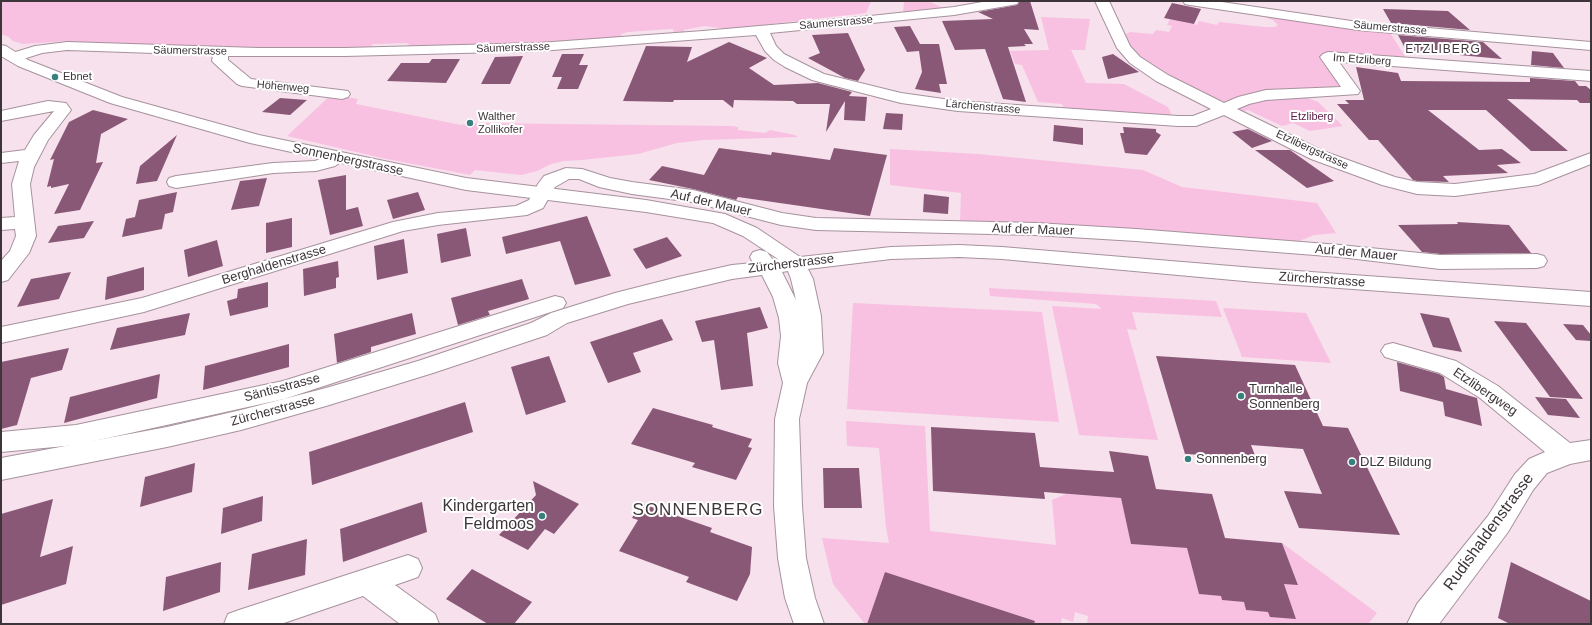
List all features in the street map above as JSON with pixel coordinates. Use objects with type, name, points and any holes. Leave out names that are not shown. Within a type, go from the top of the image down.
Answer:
[{"type":"street","points":[[887,19],[889,1]]},
{"type":"street","points":[[947,1],[965,9]]},
{"type":"street","name":"Säumerstrasse","points":[[8,53],[58,46],[224,51],[345,52],[506,49],[578,45],[887,19],[965,9],[1012,1]]},
{"type":"street","name":"Etzlibergstrasse","points":[[1102,1],[1124,48],[1134,60],[1162,78],[1336,163],[1389,181],[1417,188],[1468,189],[1538,179],[1591,158]]},
{"type":"street","name":"Säumerstrasse","points":[[1190,1],[1358,26],[1591,46]]},
{"type":"street","name":"Lärchenstrasse","points":[[761,30],[770,48],[779,57],[804,71],[850,86],[922,102],[1178,122],[1196,122],[1224,108]]},
{"type":"street","points":[[1566,44],[1591,70]]},
{"type":"street","name":"Höhenweg","points":[[224,51],[220,56],[220,61],[243,81],[248,83],[342,94]]},
{"type":"street","name":"Sonnenbergstrasse","points":[[8,53],[23,63],[55,77],[116,100],[256,139],[466,184],[646,206],[718,218],[764,240],[798,268],[810,316],[811,353],[804,370],[795,383],[787,419],[788,506],[792,558],[800,598],[809,624]]},
{"type":"street","name":"Im Etzliberg","points":[[1224,108],[1244,100],[1266,95],[1352,91],[1328,57],[1591,76]]},
{"type":"street","points":[[1,116],[48,106],[62,107],[62,112],[40,139],[30,155],[22,177],[26,236],[20,253],[1,275]]},
{"type":"street","points":[[1,158],[30,155]]},
{"type":"street","points":[[176,182],[273,168],[316,166],[329,162],[336,157]]},
{"type":"street","name":"Auf der Mauer","points":[[543,194],[547,184],[551,180],[566,173],[573,173],[582,174],[618,186],[693,196],[781,219],[816,224],[1036,229],[1136,235],[1340,251],[1440,262],[1537,261]]},
{"type":"street","name":"Berghaldenstrasse","points":[[1,335],[144,305],[400,226],[438,219],[520,211],[536,204],[543,194]]},
{"type":"street","name":"Sonnenbergstrasse","points":[[694,215],[754,251],[772,272],[784,298],[790,318],[792,336],[790,363],[795,383]]},
{"type":"street","points":[[1,224],[24,223]]},
{"type":"street","name":"Zürcherstrasse","points":[[1,469],[101,451],[241,420],[326,397],[425,367],[539,329],[572,327],[772,272],[798,268],[1053,258],[1255,275],[1591,299]]},
{"type":"street","name":"Säntisstrasse","points":[[1,442],[76,435],[284,390],[555,303]]},
{"type":"street","name":"Etzlibergweg","points":[[1393,352],[1448,367],[1489,392],[1579,452]]},
{"type":"street","name":"Rudishaldenstrasse","points":[[1422,624],[1428,614],[1498,524],[1524,482],[1538,466],[1579,452]]},
{"type":"street","points":[[239,624],[408,568]]},
{"type":"street","points":[[366,581],[424,624]]},
{"type":"green space","points":[[1,1],[871,1],[866,13],[728,29],[704,26],[684,30],[684,33],[674,34],[673,29],[669,29],[628,32],[621,34],[621,38],[491,45],[408,47],[409,44],[406,43],[373,44],[370,47],[290,48],[144,46],[67,41],[23,44],[13,41],[9,37],[1,34]]},
{"type":"green space","points":[[904,1],[928,1],[943,8],[903,13]]},
{"type":"green space","points":[[1041,17],[1090,19],[1085,50],[1071,50],[1086,83],[1124,84],[1168,107],[1173,118],[1065,111],[1062,104],[1038,102],[1022,65],[1015,64],[1010,51],[1049,50]]},
{"type":"green space","points":[[1267,18],[1389,31],[1408,61],[1321,54],[1345,85],[1345,89],[1221,102],[1214,101],[1140,61],[1122,36],[1130,32],[1153,34],[1156,30],[1169,32],[1172,26],[1167,25],[1170,19],[1197,25],[1199,21],[1217,25],[1219,22],[1264,27],[1275,27],[1278,25],[1273,20]]},
{"type":"green space","points":[[332,94],[358,99],[356,104],[461,125],[473,123],[731,126],[738,127],[738,130],[765,133],[770,130],[795,135],[798,137],[703,140],[677,143],[638,154],[564,161],[521,175],[475,170],[470,175],[382,158],[287,136]]},
{"type":"green space","name":"Etzliberg","points":[[1302,96],[1318,102],[1343,126],[1310,131],[1293,123],[1282,126],[1248,110],[1239,113],[1236,108],[1258,100]]},
{"type":"green space","points":[[890,149],[978,154],[1143,170],[1182,187],[1317,203],[1336,233],[1314,235],[1297,242],[960,222],[961,193],[890,185]]},
{"type":"green space","points":[[989,288],[1216,301],[1222,317],[1132,312],[1137,330],[1127,329],[1158,440],[1079,435],[1052,306],[1102,309],[1096,304],[990,296]]},
{"type":"green space","points":[[853,303],[1042,312],[1059,422],[847,409]]},
{"type":"green space","points":[[1223,308],[1306,313],[1331,363],[1242,357]]},
{"type":"green space","points":[[846,421],[925,426],[930,531],[1056,545],[1052,500],[1066,494],[1121,498],[1131,544],[1187,548],[1199,594],[1221,596],[1222,600],[1244,602],[1246,610],[1268,612],[1296,619],[1284,584],[1298,584],[1282,543],[1377,613],[1368,624],[1087,624],[1088,616],[1075,612],[1073,622],[1062,618],[1061,624],[1022,624],[1023,617],[885,572],[867,624],[865,624],[833,584],[822,538],[889,543],[886,527],[879,448],[847,446]]},
{"type":"building","points":[[1020,1],[1030,1],[1039,30],[1024,29],[1033,44],[1008,47],[1026,102],[1003,99],[985,49],[955,50],[942,21],[993,19],[978,12],[1017,5]]},
{"type":"building","points":[[1172,3],[1201,9],[1194,24],[1164,18]]},
{"type":"building","points":[[1383,9],[1448,11],[1470,30],[1391,23]]},
{"type":"building","points":[[910,26],[920,44],[939,44],[947,84],[939,84],[941,93],[915,89],[922,72],[919,51],[907,52],[894,27]]},
{"type":"building","points":[[848,33],[865,70],[858,81],[845,78],[808,58],[820,53],[812,35]]},
{"type":"building","points":[[1398,35],[1483,42],[1502,59],[1406,50]]},
{"type":"building","points":[[729,42],[767,58],[749,68],[774,85],[818,83],[852,92],[849,96],[867,97],[865,121],[844,120],[845,101],[826,132],[830,104],[797,104],[793,101],[734,100],[733,108],[723,100],[674,100],[673,102],[623,101],[646,46],[692,47],[687,62]]},
{"type":"building","points":[[1532,51],[1553,53],[1564,68],[1531,65]]},
{"type":"building","points":[[562,54],[584,54],[579,65],[588,65],[578,89],[557,89],[562,77],[552,77]]},
{"type":"building","points":[[1113,54],[1139,72],[1108,79],[1102,57]]},
{"type":"building","points":[[523,56],[510,84],[481,84],[495,57]]},
{"type":"building","points":[[432,59],[460,59],[446,83],[387,81],[401,63],[429,63]]},
{"type":"building","points":[[1356,67],[1398,73],[1401,81],[1530,82],[1530,78],[1575,81],[1579,86],[1586,86],[1591,90],[1591,103],[1580,103],[1577,100],[1507,99],[1568,151],[1531,151],[1486,110],[1428,110],[1479,150],[1502,149],[1521,163],[1497,165],[1508,173],[1443,176],[1449,182],[1417,181],[1413,180],[1378,140],[1369,140],[1337,104],[1349,104],[1345,100],[1364,100]]},
{"type":"building","points":[[280,98],[307,100],[290,115],[262,112]]},
{"type":"building","points":[[93,110],[128,119],[101,134],[96,163],[103,162],[80,210],[54,214],[69,184],[51,188],[51,186],[47,187],[54,159],[50,160],[69,122]]},
{"type":"building","points":[[886,113],[903,114],[902,130],[883,129]]},
{"type":"building","points":[[1054,125],[1083,128],[1083,145],[1053,141]]},
{"type":"building","points":[[1123,127],[1156,129],[1156,132],[1161,135],[1147,155],[1125,153],[1120,133],[1124,133]]},
{"type":"building","points":[[1248,129],[1272,141],[1252,148],[1232,132]]},
{"type":"building","points":[[177,135],[157,181],[136,184],[140,166]]},
{"type":"building","points":[[719,148],[771,155],[772,152],[830,160],[834,148],[887,155],[870,216],[738,197],[736,200],[649,180],[662,166],[704,175]]},
{"type":"building","points":[[1255,150],[1290,150],[1334,181],[1307,188]]},
{"type":"building","points":[[346,175],[346,210],[358,207],[363,226],[330,235],[318,180]]},
{"type":"building","points":[[267,178],[259,206],[231,210],[240,181]]},
{"type":"building","points":[[177,192],[173,212],[165,214],[162,229],[122,237],[126,219],[135,217],[139,200]]},
{"type":"building","points":[[418,192],[425,210],[393,219],[387,200]]},
{"type":"building","points":[[924,194],[949,197],[948,214],[923,212]]},
{"type":"building","points":[[587,216],[611,276],[575,285],[560,241],[506,254],[502,237]]},
{"type":"building","points":[[292,218],[292,247],[266,253],[266,223]]},
{"type":"building","points":[[94,221],[84,238],[48,243],[58,226]]},
{"type":"building","points":[[1457,222],[1509,225],[1531,253],[1440,254],[1422,252],[1398,225],[1458,224]]},
{"type":"building","points":[[466,228],[471,256],[441,263],[437,234]]},
{"type":"building","points":[[667,237],[682,256],[646,269],[633,249]]},
{"type":"building","points":[[404,239],[408,273],[377,280],[374,246]]},
{"type":"building","points":[[217,240],[223,266],[188,277],[184,250]]},
{"type":"building","points":[[338,261],[339,277],[336,278],[336,288],[304,296],[303,269]]},
{"type":"building","points":[[144,267],[144,290],[105,300],[107,277]]},
{"type":"building","points":[[71,272],[59,299],[17,307],[31,279]]},
{"type":"building","points":[[522,279],[529,299],[488,311],[490,315],[458,325],[451,298]]},
{"type":"building","points":[[268,282],[268,307],[230,316],[227,301],[237,298],[238,289]]},
{"type":"building","points":[[760,307],[768,328],[747,333],[753,386],[721,390],[714,340],[702,342],[695,321]]},
{"type":"building","points":[[190,313],[185,335],[110,350],[117,328]]},
{"type":"building","points":[[412,313],[416,334],[371,347],[371,352],[337,363],[334,334]]},
{"type":"building","points":[[1420,313],[1449,318],[1462,352],[1433,347]]},
{"type":"building","points":[[662,319],[673,340],[633,353],[641,372],[608,383],[590,342]]},
{"type":"building","points":[[1494,321],[1526,323],[1583,399],[1550,397]]},
{"type":"building","points":[[1563,324],[1583,325],[1591,335],[1591,341],[1576,340]]},
{"type":"building","points":[[289,344],[289,367],[203,390],[205,366]]},
{"type":"building","points":[[69,348],[62,370],[31,378],[17,425],[1,429],[1,362]]},
{"type":"building","points":[[549,356],[566,402],[526,415],[511,367]]},
{"type":"building","points":[[1156,356],[1295,365],[1323,426],[1348,428],[1400,535],[1299,528],[1284,491],[1322,494],[1303,449],[1251,445],[1256,458],[1185,454]]},
{"type":"building","points":[[1397,362],[1439,374],[1444,377],[1446,389],[1477,398],[1482,426],[1445,416],[1443,402],[1400,391]]},
{"type":"building","points":[[160,374],[157,398],[64,423],[70,397]]},
{"type":"building","points":[[1535,397],[1566,399],[1580,418],[1548,415]]},
{"type":"building","points":[[465,402],[473,432],[312,485],[309,452]]},
{"type":"building","points":[[653,408],[713,425],[712,427],[752,439],[748,447],[752,448],[736,480],[692,467],[695,463],[631,444]]},
{"type":"building","points":[[931,427],[1035,433],[1040,467],[1114,472],[1109,451],[1148,456],[1156,489],[1212,494],[1225,538],[1282,543],[1298,585],[1284,584],[1296,619],[1270,617],[1268,612],[1246,610],[1244,602],[1222,600],[1221,596],[1199,594],[1187,548],[1131,544],[1121,498],[1044,492],[1045,499],[933,491]]},
{"type":"building","points":[[195,463],[192,492],[140,507],[145,477]]},
{"type":"building","points":[[823,468],[859,468],[862,508],[824,508]]},
{"type":"building","name":"Kindergarten Feldmoos","points":[[533,481],[579,504],[554,534],[545,529],[528,550],[499,535],[536,495]]},
{"type":"building","points":[[263,496],[262,521],[221,534],[223,508]]},
{"type":"building","points":[[53,499],[40,557],[73,546],[66,584],[1,605],[1,514]]},
{"type":"building","points":[[422,502],[427,532],[343,562],[340,529]]},
{"type":"building","points":[[640,503],[712,528],[710,532],[752,547],[750,574],[737,601],[686,582],[689,577],[619,551],[638,520],[632,518]]},
{"type":"building","points":[[307,539],[305,575],[248,590],[252,554]]},
{"type":"building","points":[[221,562],[220,592],[163,611],[166,577]]},
{"type":"building","points":[[1511,562],[1591,601],[1591,624],[1510,624],[1498,618]]},
{"type":"building","points":[[472,569],[532,602],[514,624],[488,624],[446,599]]},
{"type":"building","points":[[885,572],[1035,621],[1034,624],[867,624]]},
{"type":"place","name":"Ebnet","points":[[55,77]]},
{"type":"place","name":"Walther Zollikofer","points":[[470,123]]},
{"type":"place","name":"Turnhalle Sonnenberg","points":[[1241,396]]},
{"type":"place","name":"Sonnenberg","points":[[1188,459]]},
{"type":"place","name":"DLZ Bildung","points":[[1352,462]]},
{"type":"place","name":"Kindergarten Feldmoos","points":[[542,516]]},
{"type":"district","name":"ETZLIBERG","points":[[1443,50]]},
{"type":"district","name":"SONNENBERG","points":[[698,510]]}]
